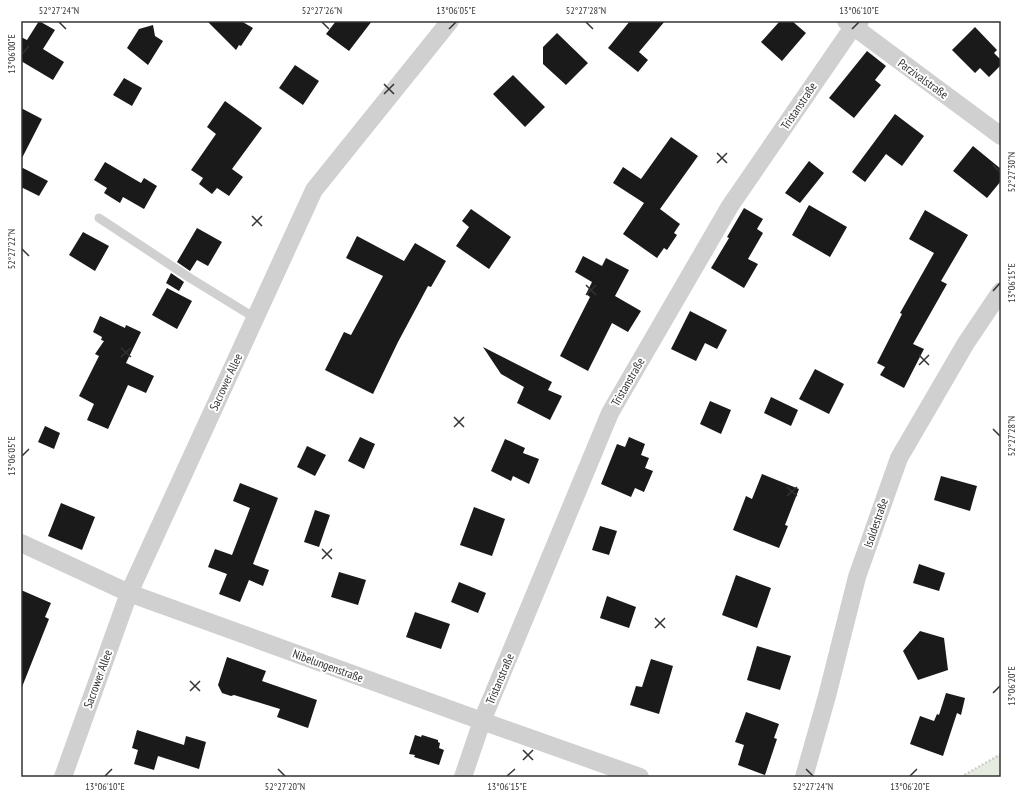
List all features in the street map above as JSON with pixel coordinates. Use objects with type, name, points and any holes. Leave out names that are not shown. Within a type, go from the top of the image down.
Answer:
[{"type":"street","name":"Sacrower Allee","points":[[63,777],[129,593],[314,190],[450,21]]},
{"type":"street","name":"Parzivalstraße","points":[[853,23],[1001,136]]},
{"type":"street","name":"Tristanstraße","points":[[463,777],[482,721],[610,413],[730,206],[853,23]]},
{"type":"street","name":"Isoldestraße","points":[[804,777],[827,696],[857,577],[899,458],[966,343],[1001,291]]},
{"type":"street","name":"Nibelungenstraße","points":[[21,543],[129,593],[640,777]]},
{"type":"lane","points":[[100,218],[190,278],[255,318]]},
{"type":"path","points":[[961,777],[1001,754]]},
{"type":"shaded area","points":[[1001,754],[1001,777],[961,777]]},
{"type":"building","points":[[39,21],[55,30],[43,49],[64,62],[53,80],[21,61],[21,37],[27,40]]},
{"type":"building","points":[[207,21],[241,21],[253,28],[241,46],[239,45],[236,50]]},
{"type":"building","points":[[336,21],[372,21],[349,51],[326,34]]},
{"type":"building","points":[[630,21],[665,21],[639,52],[648,60],[638,72],[608,48]]},
{"type":"building","points":[[780,21],[792,21],[806,33],[782,61],[761,42]]},
{"type":"building","points":[[153,25],[155,36],[163,41],[148,65],[127,48],[139,29]]},
{"type":"building","points":[[975,27],[997,50],[994,53],[1001,60],[1001,65],[989,77],[980,68],[975,73],[952,50]]},
{"type":"building","points":[[557,33],[588,63],[566,85],[543,64],[543,47]]},
{"type":"building","points":[[867,51],[886,66],[875,80],[881,85],[854,118],[829,98]]},
{"type":"building","points":[[295,65],[319,81],[303,105],[279,88]]},
{"type":"building","points":[[513,75],[545,107],[525,127],[493,94]]},
{"type":"building","points":[[124,78],[142,88],[132,106],[113,95]]},
{"type":"building","points":[[225,101],[262,128],[232,169],[243,177],[229,196],[217,188],[212,194],[199,184],[203,178],[191,170],[216,134],[207,127]]},
{"type":"building","points":[[21,108],[42,119],[21,160]]},
{"type":"building","points":[[895,114],[924,136],[902,166],[886,154],[865,182],[852,172]]},
{"type":"building","points":[[671,137],[698,156],[660,209],[680,224],[674,233],[677,235],[667,250],[664,248],[657,258],[623,234],[644,203],[613,183],[623,167],[641,179]]},
{"type":"building","points":[[973,146],[1001,169],[1001,181],[987,198],[953,171]]},
{"type":"building","points":[[809,161],[824,173],[800,203],[785,193]]},
{"type":"building","points":[[105,162],[141,183],[144,178],[157,186],[144,209],[123,197],[120,203],[104,193],[107,188],[94,180]]},
{"type":"building","points":[[21,167],[48,181],[39,196],[21,187]]},
{"type":"building","points":[[809,205],[847,227],[830,257],[792,235]]},
{"type":"building","points":[[744,208],[763,219],[757,229],[763,233],[748,259],[758,264],[744,288],[711,268],[729,238],[727,237]]},
{"type":"building","points":[[471,209],[511,237],[489,269],[456,246],[469,227],[462,221]]},
{"type":"building","points":[[925,210],[968,235],[941,281],[947,284],[913,344],[924,349],[904,388],[880,375],[885,367],[877,363],[902,314],[900,313],[934,253],[909,239]]},
{"type":"building","points":[[197,228],[222,242],[208,266],[197,260],[190,271],[177,262]]},
{"type":"building","points":[[83,232],[109,246],[95,271],[69,255]]},
{"type":"building","points":[[357,236],[404,261],[415,243],[446,261],[431,287],[428,286],[398,342],[373,394],[325,370],[344,332],[351,335],[383,276],[346,258]]},
{"type":"building","points":[[583,256],[602,266],[606,258],[629,270],[615,296],[641,311],[628,332],[612,323],[588,371],[560,356],[590,297],[586,294],[592,282],[575,272]]},
{"type":"building","points":[[171,273],[184,282],[179,291],[166,283]]},
{"type":"building","points":[[167,288],[192,301],[177,329],[152,315]]},
{"type":"building","points":[[690,311],[727,330],[717,349],[705,343],[696,361],[671,349]]},
{"type":"building","points":[[100,316],[125,328],[126,325],[141,332],[126,363],[154,376],[146,393],[128,385],[108,429],[87,420],[94,404],[79,396],[99,356],[95,354],[104,341],[101,340],[102,337],[93,332]]},
{"type":"building","points":[[483,347],[552,382],[548,390],[562,396],[550,420],[517,403],[524,387],[501,374]]},
{"type":"building","points":[[815,369],[844,384],[829,414],[799,399]]},
{"type":"building","points":[[771,397],[798,410],[791,426],[764,413]]},
{"type":"building","points":[[710,401],[731,410],[721,434],[700,424]]},
{"type":"building","points":[[45,426],[60,433],[54,449],[38,442]]},
{"type":"building","points":[[360,437],[375,444],[364,469],[348,461]]},
{"type":"building","points":[[629,437],[645,444],[641,455],[649,458],[645,468],[653,471],[644,492],[635,488],[631,497],[601,484],[617,444],[625,447]]},
{"type":"building","points":[[505,439],[525,448],[523,453],[539,459],[529,484],[513,476],[511,481],[491,471]]},
{"type":"building","points":[[307,446],[326,455],[315,476],[297,467]]},
{"type":"building","points":[[762,474],[799,489],[785,525],[788,526],[779,548],[733,530],[746,496],[752,499]]},
{"type":"building","points":[[941,476],[977,486],[970,511],[934,500]]},
{"type":"building","points":[[240,483],[278,498],[253,564],[269,570],[263,586],[249,580],[240,602],[219,594],[227,574],[208,567],[215,549],[232,555],[250,508],[233,501]]},
{"type":"building","points":[[61,503],[95,517],[82,550],[48,536]]},
{"type":"building","points":[[474,507],[505,519],[492,556],[460,545]]},
{"type":"building","points":[[315,510],[330,515],[319,547],[304,542]]},
{"type":"building","points":[[600,526],[617,531],[609,555],[592,550]]},
{"type":"building","points":[[919,564],[945,573],[939,591],[913,583]]},
{"type":"building","points":[[339,572],[366,580],[358,605],[331,597]]},
{"type":"building","points":[[736,575],[771,588],[757,628],[722,615]]},
{"type":"building","points":[[459,582],[486,593],[478,613],[451,602]]},
{"type":"building","points":[[21,590],[51,603],[45,617],[49,619],[22,687]]},
{"type":"building","points":[[607,596],[636,607],[629,628],[600,618]]},
{"type":"building","points":[[415,612],[450,624],[441,649],[406,637]]},
{"type":"building","points":[[920,631],[944,638],[948,670],[918,680],[903,651]]},
{"type":"building","points":[[757,646],[791,656],[780,690],[747,680]]},
{"type":"building","points":[[227,657],[266,671],[262,681],[317,700],[308,728],[277,717],[280,709],[234,695],[231,696],[222,693],[218,685]]},
{"type":"building","points":[[651,659],[673,666],[659,714],[630,705],[636,686],[642,687]]},
{"type":"building","points":[[946,693],[965,698],[961,715],[957,713],[943,756],[910,744],[920,716],[934,721],[937,714],[939,715]]},
{"type":"building","points":[[746,712],[779,724],[774,738],[777,739],[765,775],[738,765],[744,745],[735,742]]},
{"type":"building","points":[[137,730],[184,745],[186,736],[206,742],[199,769],[158,756],[154,770],[134,764],[138,750],[132,748]]},
{"type":"building","points":[[415,735],[421,737],[422,735],[438,740],[440,743],[439,748],[444,750],[439,765],[409,754]]}]
